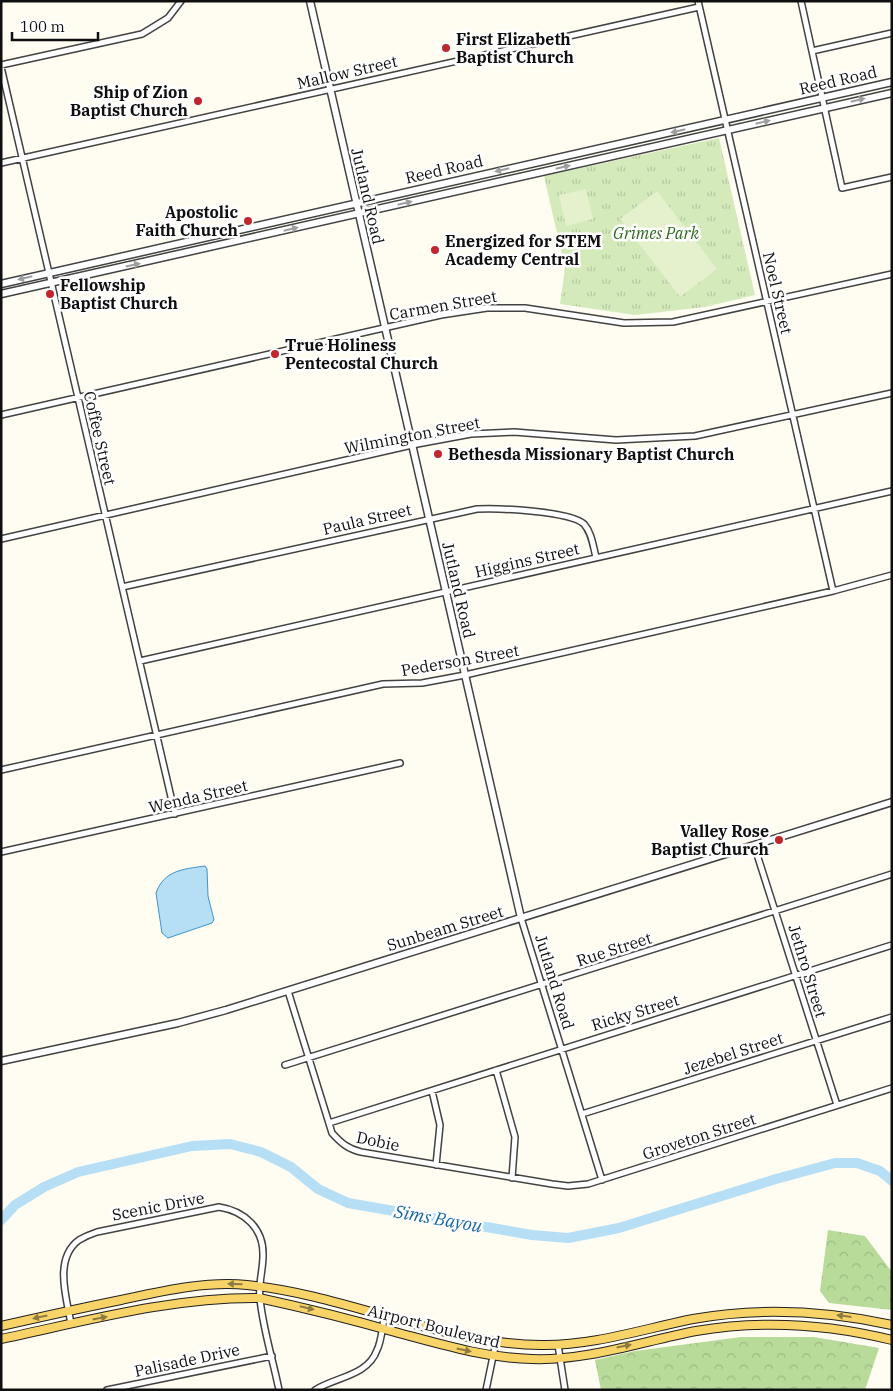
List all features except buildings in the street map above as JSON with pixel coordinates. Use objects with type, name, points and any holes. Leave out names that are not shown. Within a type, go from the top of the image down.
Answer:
[{"type":"main road","name":"Airport Boulevard","points":[[1,1326],[158,1292],[210,1284],[260,1287],[313,1296],[496,1342],[558,1345],[596,1340],[695,1319],[736,1313],[782,1311],[816,1313],[892,1325]]},
{"type":"main road","points":[[158,1292],[160,1306]]},
{"type":"main road","name":"Airport Boulevard","points":[[1,1339],[160,1306],[212,1298],[259,1298],[494,1356],[559,1359],[697,1331],[737,1326],[816,1326],[862,1332],[892,1340]]},
{"type":"main road","points":[[816,1313],[816,1326]]},
{"type":"main road","points":[[695,1319],[697,1331]]},
{"type":"street","points":[[1,66],[142,34],[168,18],[181,1]]},
{"type":"street","name":"Jutland Road","points":[[310,1],[357,214],[521,918],[602,1180]]},
{"type":"street","points":[[800,1],[842,188],[892,177]]},
{"type":"street","name":"Mallow Street","points":[[1,163],[699,4]]},
{"type":"street","name":"Noel Street","points":[[699,4],[833,591]]},
{"type":"street","points":[[812,51],[892,33]]},
{"type":"street","name":"Coffee Street","points":[[1,66],[175,814]]},
{"type":"street","name":"Reed Road","points":[[1,284],[892,82]]},
{"type":"street","name":"Reed Road","points":[[1,294],[892,93]]},
{"type":"street","points":[[634,141],[635,151]]},
{"type":"street","points":[[526,165],[528,175]]},
{"type":"street","points":[[451,182],[454,191]]},
{"type":"street","points":[[265,224],[268,234]]},
{"type":"street","points":[[166,246],[168,257]]},
{"type":"street","name":"Carmen Street","points":[[1,415],[441,315],[507,307],[546,309],[624,323],[673,322],[892,274]]},
{"type":"street","name":"Wilmington Street","points":[[1,538],[412,445],[471,434],[514,432],[616,440],[695,436],[892,393]]},
{"type":"street","name":"Higgins Street","points":[[140,661],[892,491]]},
{"type":"street","name":"Paula Street","points":[[122,588],[477,508],[508,508],[570,518],[584,524],[592,537],[596,557]]},
{"type":"street","name":"Pederson Street","points":[[1,770],[383,684],[422,683],[465,675],[833,591],[892,575]]},
{"type":"street","name":"Wenda Street","points":[[1,852],[400,763]]},
{"type":"street","name":"Sunbeam Street","points":[[1,1060],[178,1023],[288,991],[892,802]]},
{"type":"street","name":"Jethro Street","points":[[754,845],[777,912],[837,1105]]},
{"type":"street","name":"Rue Street","points":[[285,1065],[777,912],[892,874]]},
{"type":"street","name":"Ricky Street","points":[[329,1123],[561,1048],[892,945]]},
{"type":"street","name":"Dobie","points":[[288,991],[332,1133],[350,1149],[512,1178]]},
{"type":"street","name":"Jezebel Street","points":[[582,1114],[892,1016]]},
{"type":"street","points":[[496,1070],[515,1137],[512,1178]]},
{"type":"street","name":"Groveton Street","points":[[512,1178],[568,1186],[602,1180],[892,1088]]},
{"type":"street","points":[[432,1090],[440,1125],[436,1165]]},
{"type":"street","name":"Scenic Drive","points":[[71,1324],[64,1278],[66,1259],[79,1240],[97,1232],[219,1207],[234,1210],[247,1218],[259,1236],[263,1254],[259,1298],[279,1390]]},
{"type":"street","points":[[315,1390],[360,1370],[371,1361],[378,1350],[385,1315]]},
{"type":"street","points":[[486,1390],[496,1342]]},
{"type":"street","points":[[558,1345],[565,1390]]},
{"type":"street","name":"Palisade Drive","points":[[107,1390],[272,1356]]},
{"type":"green space","name":"Grimes Park","points":[[719,138],[755,295],[705,307],[635,315],[560,304],[565,268],[544,176]]},
{"type":"green space","points":[[586,189],[593,219],[566,226],[559,195]]},
{"type":"green space","points":[[657,191],[717,269],[680,297],[620,219]]},
{"type":"green space","points":[[828,1230],[865,1236],[892,1272],[892,1310],[829,1303],[820,1291]]},
{"type":"green space","points":[[741,1337],[814,1337],[879,1348],[865,1390],[601,1390],[595,1360],[635,1351]]},
{"type":"water","points":[[205,866],[207,869],[208,896],[214,920],[212,923],[168,938],[162,933],[156,893],[160,885],[169,875],[176,872]]},
{"type":"waterway","name":"Sims Bayou","points":[[1,1220],[15,1205],[44,1187],[78,1172],[192,1146],[230,1144],[261,1152],[291,1167],[318,1189],[348,1203],[532,1235],[568,1238],[619,1228],[776,1179],[835,1163],[857,1163],[880,1171],[892,1181]]},
{"type":"place","name":"First Elizabeth Baptist Church","points":[[446,48]]},
{"type":"place","name":"Ship of Zion Baptist Church","points":[[198,101]]},
{"type":"place","name":"Apostolic Faith Church","points":[[248,221]]},
{"type":"place","name":"Energized for STEM Academy Central","points":[[435,250]]},
{"type":"place","name":"Fellowship Baptist Church","points":[[50,294]]},
{"type":"place","name":"True Holiness Pentecostal Church","points":[[275,354]]},
{"type":"place","name":"Bethesda Missionary Baptist Church","points":[[438,454]]},
{"type":"place","name":"Valley Rose Baptist Church","points":[[779,840]]}]
